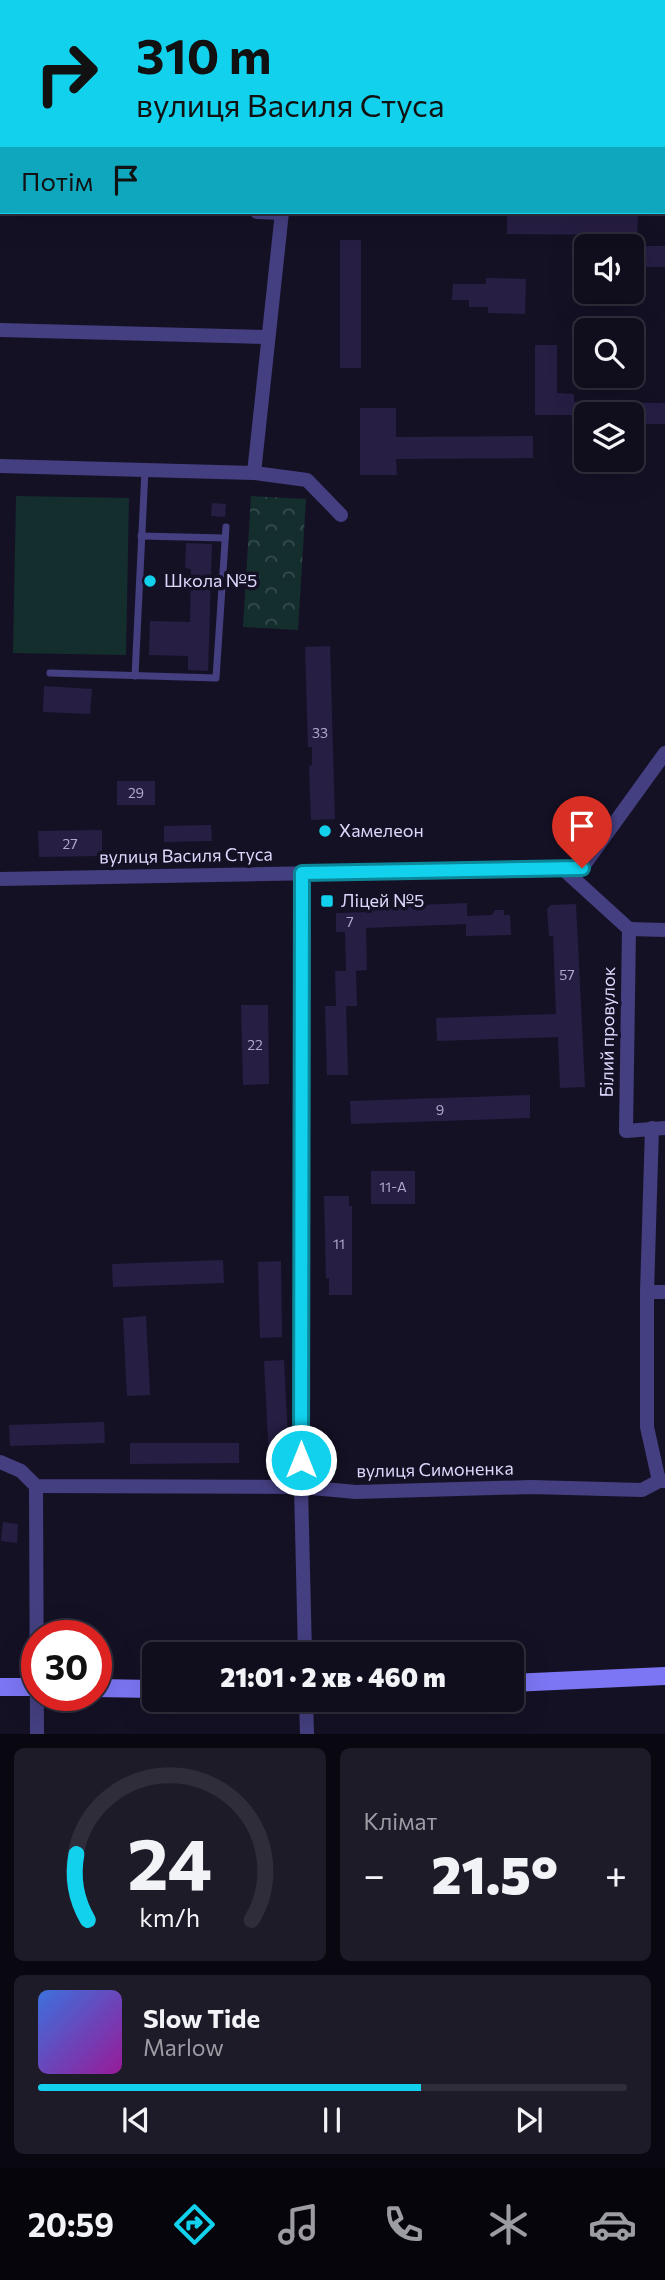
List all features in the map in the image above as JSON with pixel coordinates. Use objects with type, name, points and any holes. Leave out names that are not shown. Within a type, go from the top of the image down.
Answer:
[{"type":"main road","points":[[524,1682],[665,1676]]},
{"type":"main road","points":[[0,1687],[21,1687]]},
{"type":"main road","points":[[112,1688],[142,1689]]},
{"type":"street","points":[[254,473],[282,214]]},
{"type":"street","points":[[0,330],[268,337]]},
{"type":"street","points":[[0,466],[254,473],[307,480],[341,515]]},
{"type":"street","name":"вулиця Василя Стуса","points":[[0,879],[582,868],[665,753]]},
{"type":"street","points":[[562,868],[629,929],[665,930]]},
{"type":"street","points":[[302,873],[301,1487],[305,1642]]},
{"type":"street","name":"Білий провулок","points":[[629,929],[626,1131],[659,1128]]},
{"type":"street","points":[[659,1128],[647,1292],[647,1427],[662,1481]]},
{"type":"street","points":[[647,1292],[665,1292]]},
{"type":"street","points":[[0,1462],[21,1471],[36,1486],[36,1620]]},
{"type":"street","name":"вулиця Симоненка","points":[[36,1486],[301,1487],[356,1492],[531,1487],[642,1490],[662,1481]]},
{"type":"street","points":[[37,1711],[37,1734]]},
{"type":"street","points":[[306,1712],[307,1734]]},
{"type":"lane","points":[[135,676],[145,470]]},
{"type":"lane","points":[[50,673],[216,678],[226,527]]},
{"type":"lane","points":[[142,536],[225,538]]},
{"type":"green space","points":[[16,496],[129,498],[126,655],[13,653]]},
{"type":"green space","points":[[251,496],[306,499],[298,630],[243,627]]},
{"type":"building","points":[[507,214],[638,214],[637,234],[507,234]]},
{"type":"building","points":[[340,240],[361,240],[361,368],[340,368]]},
{"type":"building","points":[[644,246],[665,246],[665,267],[644,267]]},
{"type":"building","points":[[486,278],[526,279],[525,314],[488,313],[488,307],[469,307],[469,300],[452,300],[453,284],[486,284]]},
{"type":"building","points":[[535,345],[557,345],[557,393],[574,394],[574,423],[573,415],[535,415]]},
{"type":"building","points":[[644,403],[665,403],[665,424],[644,424]]},
{"type":"building","points":[[360,408],[396,408],[396,437],[533,436],[533,458],[396,459],[397,475],[360,475]]},
{"type":"building","points":[[212,503],[226,504],[225,517],[211,516]]},
{"type":"building","points":[[186,543],[212,544],[208,671],[188,670],[188,656],[149,655],[150,621],[190,622],[191,569],[185,568]]},
{"type":"building","points":[[330,646],[335,819],[311,820],[309,766],[312,765],[312,747],[308,747],[305,647]]},
{"type":"building","points":[[44,686],[92,689],[90,714],[43,712]]},
{"type":"building","points":[[117,781],[155,781],[155,805],[117,805]]},
{"type":"building","points":[[211,825],[212,841],[164,842],[164,826]]},
{"type":"building","points":[[102,830],[102,856],[39,857],[38,831]]},
{"type":"building","points":[[467,903],[467,916],[492,915],[495,910],[504,910],[504,915],[510,915],[511,935],[466,936],[466,924],[366,928],[367,970],[356,971],[357,1006],[346,1006],[348,1075],[327,1075],[325,1006],[336,1006],[335,971],[346,971],[345,932],[336,932],[336,913],[370,912],[370,907]]},
{"type":"building","points":[[576,904],[585,1087],[560,1088],[558,1037],[437,1041],[436,1018],[556,1014],[553,936],[549,936],[547,909],[551,905]]},
{"type":"building","points":[[241,1005],[268,1005],[269,1084],[243,1085]]},
{"type":"building","points":[[530,1095],[530,1118],[351,1124],[350,1101]]},
{"type":"building","points":[[371,1171],[415,1171],[415,1204],[371,1204]]},
{"type":"building","points":[[324,1196],[349,1196],[349,1206],[352,1206],[352,1295],[329,1295],[329,1278],[326,1278]]},
{"type":"building","points":[[223,1260],[224,1283],[113,1287],[112,1264]]},
{"type":"building","points":[[281,1261],[282,1337],[260,1338],[258,1262]]},
{"type":"building","points":[[146,1316],[150,1395],[127,1396],[123,1318]]},
{"type":"building","points":[[284,1360],[289,1458],[269,1460],[264,1361]]},
{"type":"building","points":[[104,1422],[105,1443],[10,1446],[9,1425]]},
{"type":"building","points":[[130,1443],[239,1443],[239,1463],[130,1464]]},
{"type":"building","points":[[3,1522],[18,1524],[17,1543],[1,1541]]},
{"type":"place","name":"Школа №5","points":[[150,581]]},
{"type":"place","name":"Хамелеон","points":[[325,831]]},
{"type":"place","name":"Ліцей №5","points":[[327,901]]},
{"type":"route","points":[[301,1460],[302,873],[582,868]]}]
